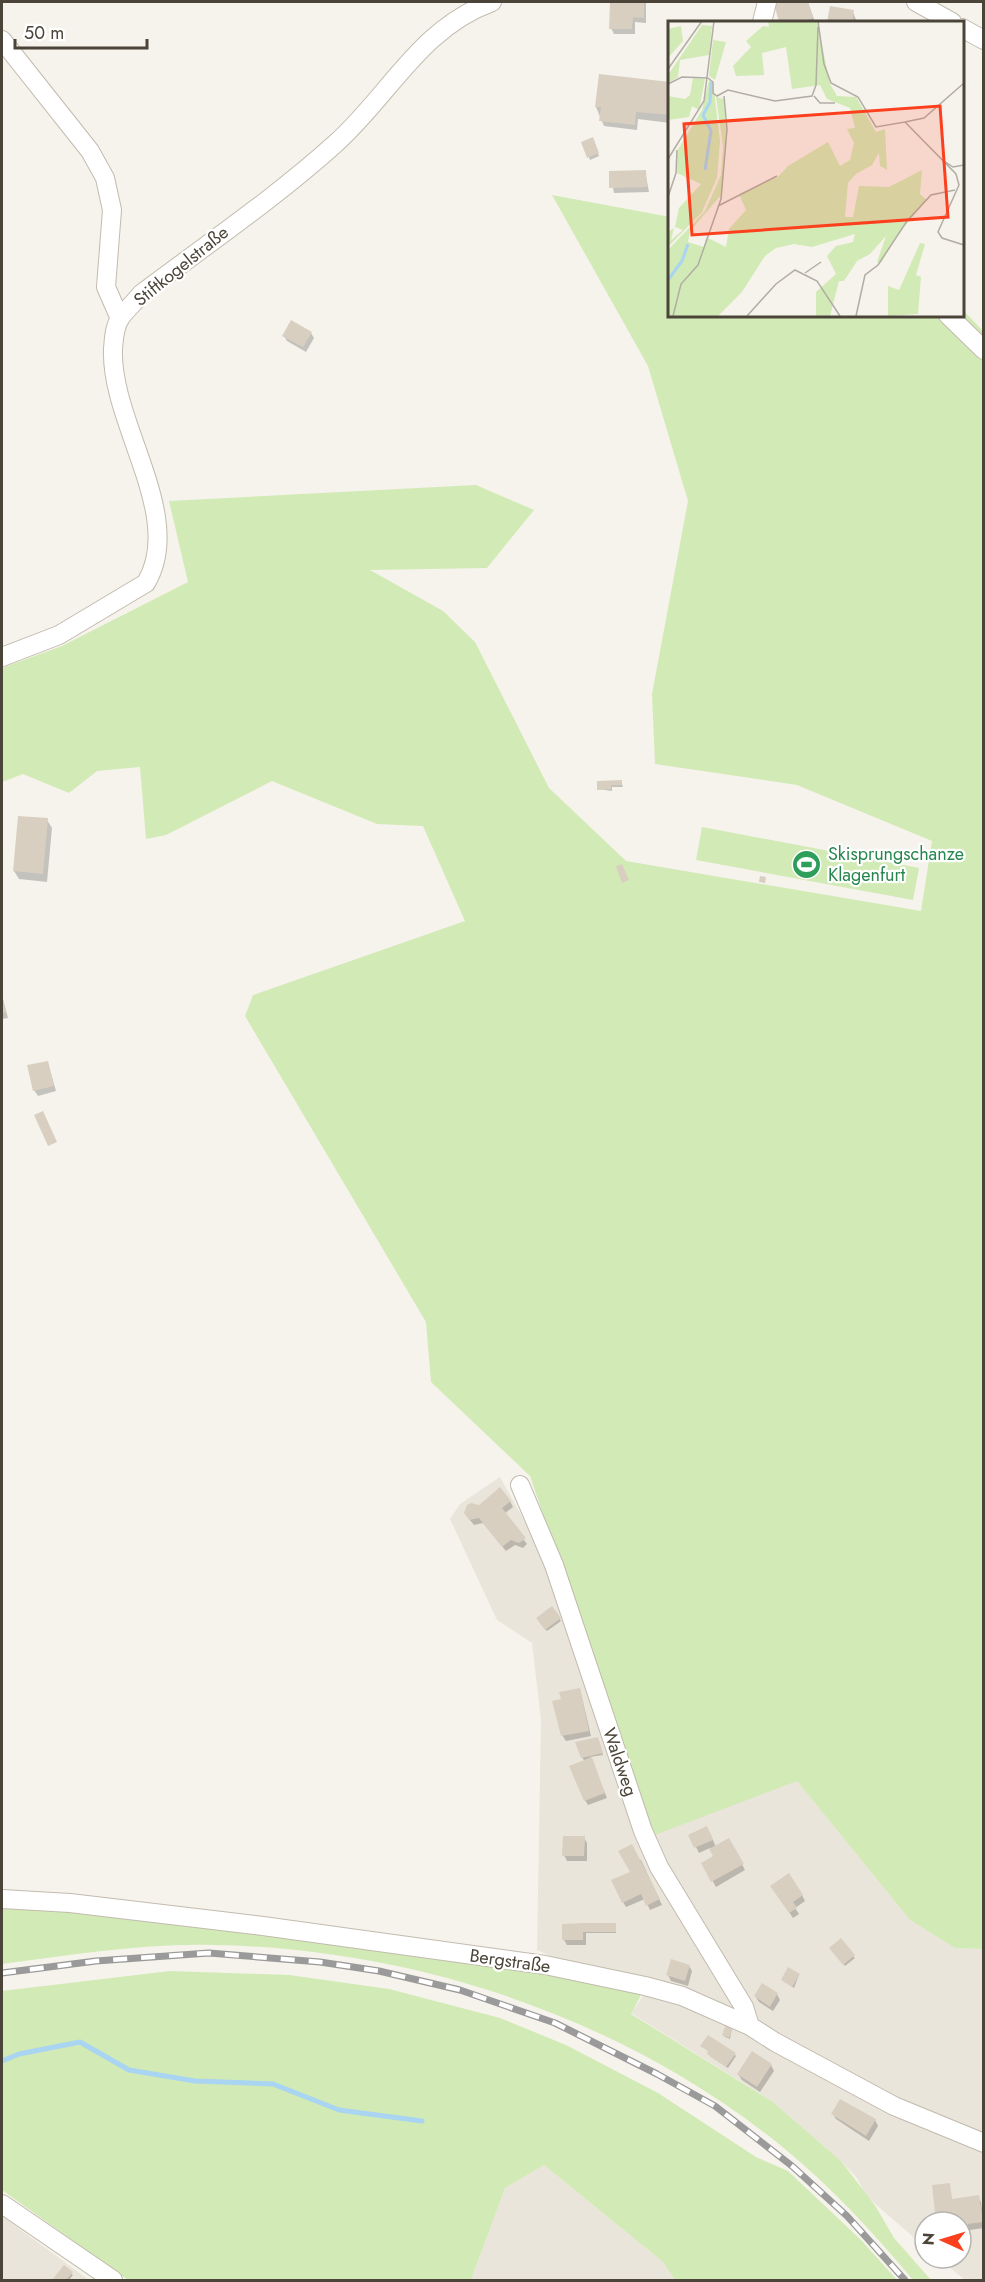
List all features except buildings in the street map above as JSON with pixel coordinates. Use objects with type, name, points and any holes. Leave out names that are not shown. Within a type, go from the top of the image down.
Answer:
[{"type":"street","name":"Stiftkogelstraße","points":[[2,657],[59,635],[146,583],[154,569],[159,538],[157,518],[117,386],[113,362],[114,334],[120,318],[141,294],[336,143],[408,60],[476,5],[492,2]]},
{"type":"street","points":[[762,21],[767,2]]},
{"type":"street","points":[[916,2],[950,21]]},
{"type":"street","points":[[964,29],[984,40]]},
{"type":"street","points":[[2,40],[90,151],[105,178],[112,210],[106,287],[120,318]]},
{"type":"street","points":[[949,316],[984,350]]},
{"type":"street","name":"Waldweg","points":[[520,1485],[554,1565],[643,1831],[659,1867],[744,2007],[750,2026]]},
{"type":"street","name":"Bergstraße","points":[[2,1899],[70,1903],[240,1923],[545,1965],[682,1996],[750,2026],[775,2042],[894,2106],[984,2143]]},
{"type":"street","points":[[2,2204],[112,2280]]},
{"type":"shaded area","points":[[500,1477],[548,1563],[797,1781],[910,1920],[955,1948],[983,1949],[983,2280],[965,2280],[953,2270],[973,2270],[973,2210],[913,2210],[913,2237],[866,2196],[857,2178],[841,2161],[773,2102],[631,2013],[654,1980],[560,1960],[537,1950],[541,1720],[532,1643],[497,1620],[450,1519],[460,1504]]},
{"type":"shaded area","points":[[544,2165],[663,2262],[675,2280],[471,2280],[505,2188]]},
{"type":"shaded area","points":[[2,2216],[89,2280],[2,2280]]},
{"type":"green space","points":[[552,195],[668,217],[668,316],[964,316],[964,311],[983,331],[983,1949],[955,1948],[910,1920],[797,1781],[652,1836],[530,1476],[431,1382],[426,1322],[245,1016],[253,995],[465,921],[423,826],[377,824],[272,781],[166,835],[146,839],[140,767],[97,771],[69,793],[23,774],[2,782],[2,668],[62,646],[188,582],[169,501],[476,485],[534,510],[487,568],[370,570],[443,611],[475,642],[549,788],[626,861],[921,911],[932,841],[797,785],[655,764],[652,694],[688,501],[648,366]]},
{"type":"green space","name":"Skisprungschanze Klagenfurt","points":[[702,827],[919,868],[913,900],[696,860]]},
{"type":"green space","points":[[2,1905],[63,1908],[542,1970],[643,1991],[631,2014],[773,2102],[841,2161],[876,2207],[894,2238],[913,2260],[913,2270],[922,2270],[931,2280],[913,2280],[868,2228],[819,2179],[785,2149],[723,2103],[658,2063],[589,2028],[517,2000],[443,1977],[368,1960],[292,1950],[215,1945],[161,1946],[108,1950],[2,1964]]},
{"type":"green space","points":[[170,1971],[289,1975],[389,1989],[500,2018],[566,2045],[658,2093],[756,2157],[788,2171],[861,2240],[897,2280],[675,2280],[663,2262],[544,2165],[505,2188],[471,2280],[128,2280],[2,2190],[2,1991]]},
{"type":"waterway","points":[[2,2061],[19,2054],[80,2042],[129,2070],[195,2081],[273,2084],[339,2110],[422,2121]]},
{"type":"railway","points":[[2,1973],[96,1961],[209,1953],[320,1962],[379,1971],[460,1990],[555,2023],[715,2106],[792,2166],[847,2216],[905,2280]]},
{"type":"place","name":"Skisprungschanze Klagenfurt","points":[[807,864]]}]
